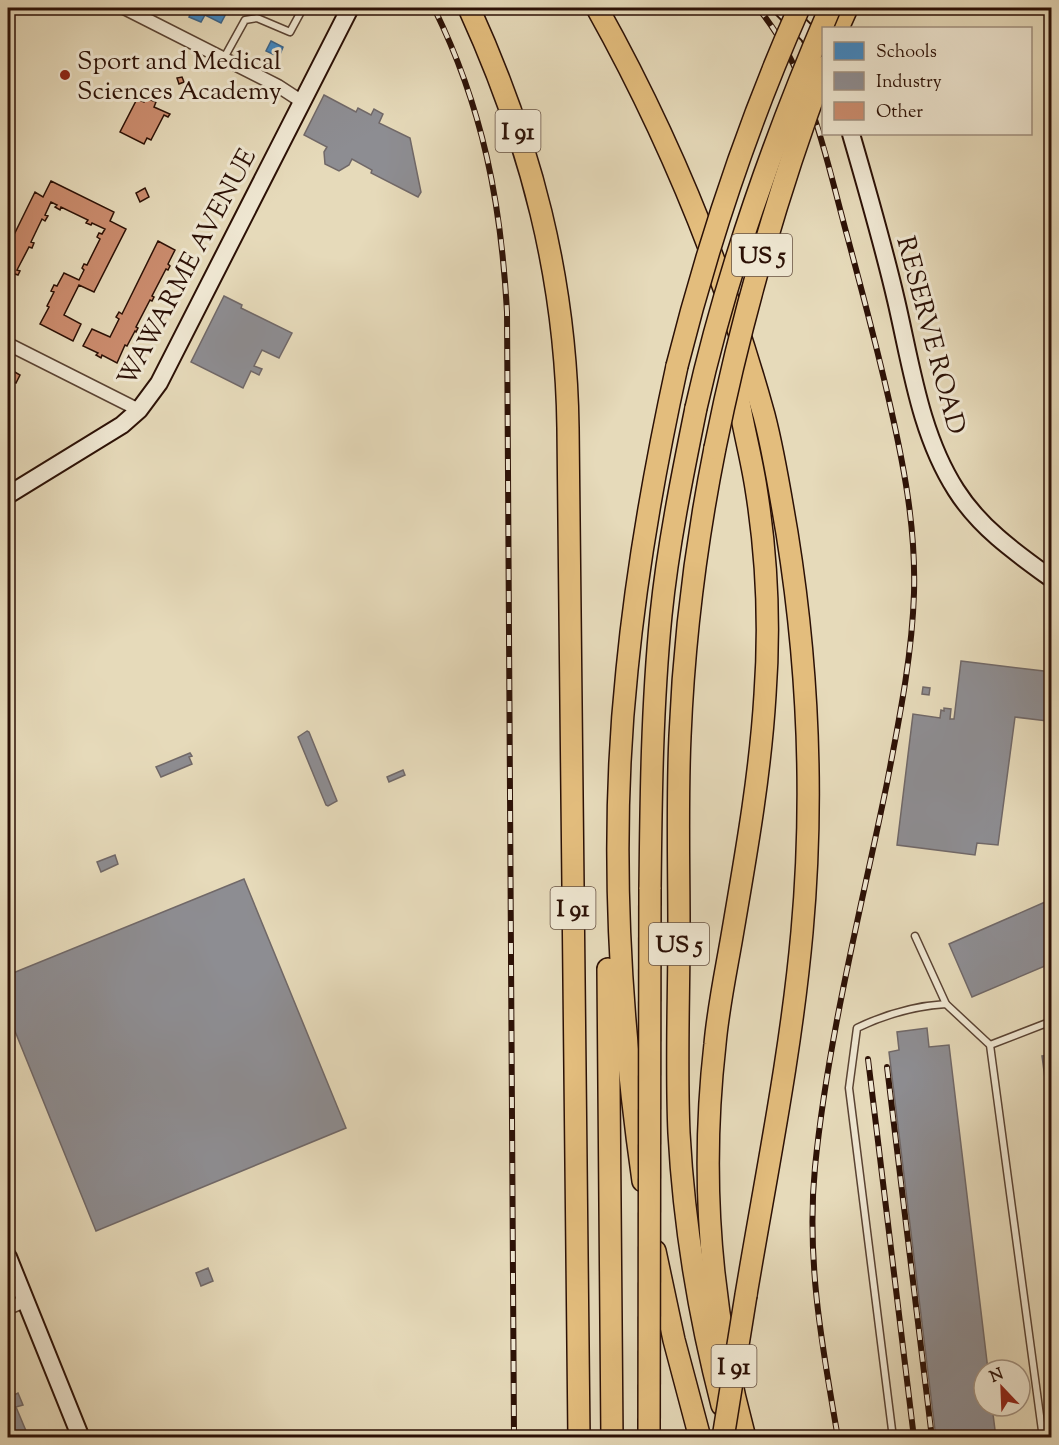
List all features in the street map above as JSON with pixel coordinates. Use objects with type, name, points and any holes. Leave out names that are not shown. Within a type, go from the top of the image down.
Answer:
[{"type":"highway","name":"I 91","points":[[469,8],[511,110],[535,185],[554,270],[565,350],[579,1437]]},
{"type":"highway","name":"I 91","points":[[597,8],[665,144],[700,226],[737,329],[764,415],[785,521],[801,635],[807,743],[808,820],[802,924],[795,985],[723,1437]]},
{"type":"highway","name":"US 5","points":[[700,1437],[674,1340],[650,1225],[632,1096],[623,1005],[619,909],[619,803],[626,672],[634,602],[654,475],[677,366],[704,267],[728,193],[758,107],[799,8]]},
{"type":"highway","points":[[822,27],[830,8]]},
{"type":"highway","points":[[838,27],[847,8]]},
{"type":"highway","points":[[649,1437],[651,753],[661,613],[675,519],[696,408],[717,323],[749,217],[782,124],[822,27]]},
{"type":"highway","name":"US 5","points":[[731,1437],[708,1351],[694,1278],[682,1180],[679,1105],[681,710],[692,590],[715,448],[730,377],[760,261],[790,162],[822,71]]},
{"type":"highway","points":[[737,329],[734,359],[738,395],[754,473],[761,526],[767,611],[766,683],[755,799],[715,1044],[709,1118],[708,1168],[711,1245],[718,1307],[730,1375],[745,1437]]},
{"type":"highway","points":[[612,1437],[608,822],[616,667],[634,602]]},
{"type":"street","points":[[124,8],[278,86],[301,101]]},
{"type":"street","name":"WAWARME AVENUE","points":[[8,495],[122,425],[139,410],[159,382],[350,8]]},
{"type":"street","points":[[782,8],[809,35],[822,61]]},
{"type":"street","name":"RESERVE ROAD","points":[[851,135],[895,297],[922,411],[937,453],[956,490],[981,522],[1008,548],[1052,579]]},
{"type":"street","points":[[8,344],[139,410]]},
{"type":"street","points":[[8,1257],[81,1437]]},
{"type":"street","points":[[8,1308],[25,1300]]},
{"type":"lane","points":[[224,58],[245,20],[257,18],[290,32],[303,8]]},
{"type":"lane","points":[[915,936],[946,1004],[990,1046],[1043,1437]]},
{"type":"lane","points":[[893,1437],[849,1088],[856,1028],[882,1016],[922,1005],[946,1004]]},
{"type":"lane","points":[[990,1046],[1052,1021]]},
{"type":"building: Schools","points":[[183,8],[229,8],[221,23],[205,15],[201,22],[189,17],[191,12]]},
{"type":"building: Schools","points":[[271,41],[283,47],[279,57],[266,51]]},
{"type":"building: Industry","points":[[324,95],[356,112],[358,108],[371,115],[374,109],[383,114],[379,123],[410,138],[421,192],[418,197],[371,173],[372,170],[352,159],[349,165],[339,171],[325,164],[324,152],[327,147],[304,135]]},
{"type":"building: Industry","points":[[224,296],[242,305],[241,308],[292,333],[279,358],[262,350],[254,366],[262,369],[259,375],[251,371],[243,388],[191,362]]},
{"type":"building: Industry","points":[[961,661],[1052,672],[1047,721],[1015,717],[998,845],[977,843],[975,855],[897,845],[913,714],[940,718],[941,710],[944,711],[944,708],[951,709],[950,719],[954,719]]},
{"type":"building: Industry","points":[[923,687],[930,688],[929,695],[922,694]]},
{"type":"building: Industry","points":[[307,731],[337,801],[328,806],[298,737]]},
{"type":"building: Industry","points":[[190,753],[192,764],[161,777],[156,767]]},
{"type":"building: Industry","points":[[403,770],[405,775],[389,782],[387,777]]},
{"type":"building: Industry","points":[[115,855],[118,864],[101,872],[97,862]]},
{"type":"building: Industry","points":[[244,879],[346,1128],[96,1231],[8,1014],[8,975]]},
{"type":"building: Industry","points":[[1052,899],[1052,963],[972,997],[949,944]]},
{"type":"building: Industry","points":[[927,1028],[929,1047],[949,1045],[987,1358],[972,1358],[972,1418],[994,1418],[996,1438],[936,1438],[889,1052],[899,1050],[897,1032]]},
{"type":"building: Industry","points":[[1052,1055],[1052,1131],[1042,1056]]},
{"type":"building: Industry","points":[[208,1268],[213,1281],[201,1286],[196,1273]]},
{"type":"building: Industry","points":[[8,1385],[12,1396],[18,1393],[23,1405],[16,1407],[29,1438],[8,1438]]},
{"type":"building: Other","points":[[182,77],[184,82],[179,84],[177,78]]},
{"type":"building: Other","points":[[146,98],[156,102],[154,107],[170,114],[168,117],[164,115],[151,140],[147,138],[144,144],[120,132],[137,99],[144,102]]},
{"type":"building: Other","points":[[51,181],[114,212],[110,221],[126,229],[94,292],[79,285],[64,315],[81,324],[73,341],[40,324],[49,307],[47,306],[54,292],[51,291],[54,285],[57,286],[64,273],[79,280],[84,264],[87,265],[100,239],[97,237],[99,233],[102,234],[105,229],[92,223],[91,225],[86,223],[88,220],[61,207],[60,210],[51,202],[45,215],[48,216],[45,221],[42,219],[31,242],[34,243],[32,248],[29,247],[17,270],[20,271],[18,275],[15,274],[8,288],[8,247],[35,192],[43,197]]},
{"type":"building: Other","points":[[145,188],[149,197],[140,202],[136,193]]},
{"type":"building: Other","points":[[158,241],[175,250],[168,264],[170,266],[168,270],[166,269],[152,296],[154,297],[152,301],[150,300],[136,327],[138,328],[136,332],[127,346],[125,345],[117,363],[102,355],[101,358],[96,355],[98,353],[83,346],[92,329],[110,337],[119,319],[116,317],[119,312],[122,314]]},
{"type":"building: Other","points":[[8,368],[20,375],[16,383],[14,382],[13,390],[8,386]]},
{"type":"railway","points":[[434,8],[465,82],[487,156],[500,232],[507,312],[514,1438]]},
{"type":"railway","points":[[758,8],[776,33],[791,60],[804,88],[824,148],[894,420],[911,518],[913,543],[913,617],[904,688],[887,783],[828,1070],[815,1167],[814,1269],[821,1336],[838,1438]]},
{"type":"railway","points":[[868,1059],[914,1438]]},
{"type":"railway","points":[[887,1067],[932,1438]]},
{"type":"place","name":"Sport and Medical Sciences Academy","points":[[65,75]]}]
